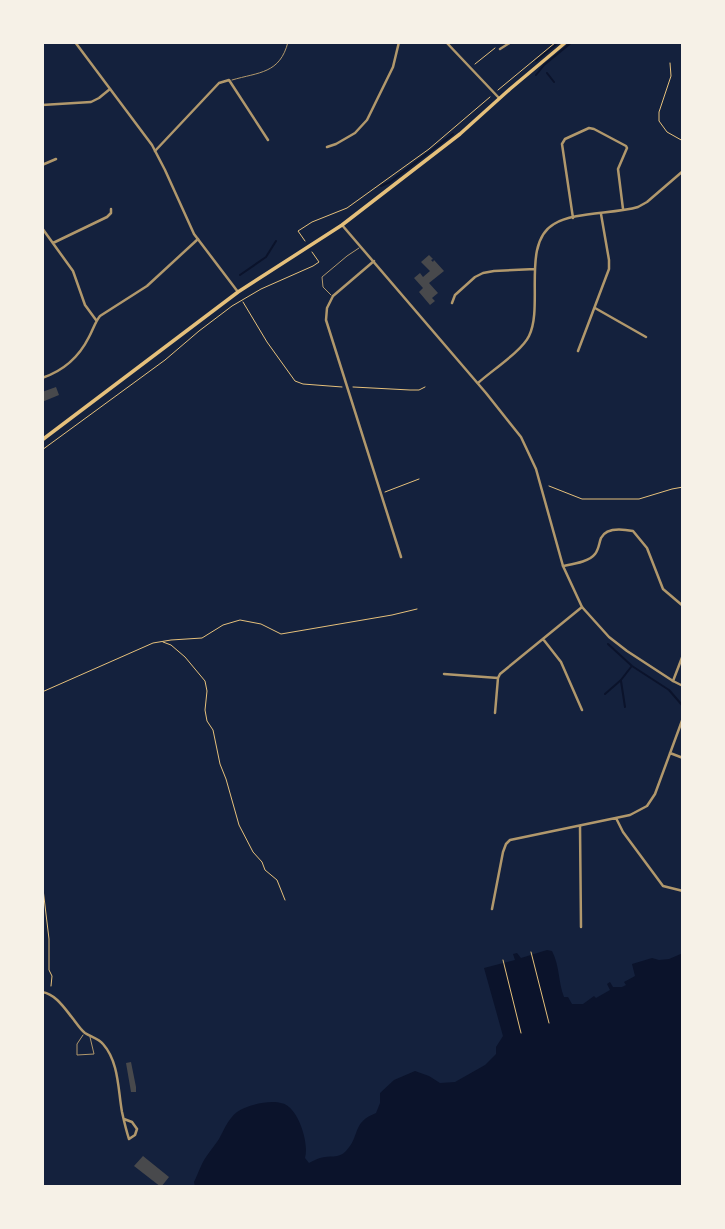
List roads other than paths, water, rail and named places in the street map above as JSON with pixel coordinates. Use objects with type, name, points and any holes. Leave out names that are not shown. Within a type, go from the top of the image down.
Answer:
[{"type":"main road","points":[[42,440],[238,292],[342,225],[460,134],[566,42]]},
{"type":"street","points":[[82,42],[76,44],[155,152],[198,239],[238,292]]},
{"type":"street","points":[[327,147],[355,133],[367,120],[392,71],[399,42]]},
{"type":"street","points":[[446,42],[499,98]]},
{"type":"street","points":[[500,49],[511,42]]},
{"type":"street","points":[[155,152],[219,83],[229,80],[268,140]]},
{"type":"street","points":[[42,105],[91,102],[110,89]]},
{"type":"street","points":[[573,218],[562,144],[565,139],[589,128],[627,148],[618,169],[624,210]]},
{"type":"street","points":[[42,165],[56,159]]},
{"type":"street","points":[[478,383],[529,337],[534,320],[538,243],[546,230],[556,222],[643,205],[683,171]]},
{"type":"street","points":[[53,243],[107,217],[111,209]]},
{"type":"street","points":[[578,351],[608,273],[601,214]]},
{"type":"street","points":[[342,225],[513,426],[542,483],[563,566],[582,607],[609,637],[644,663],[683,686]]},
{"type":"street","points":[[42,228],[73,271],[87,308],[96,320]]},
{"type":"street","points":[[42,378],[55,373],[76,358],[100,316],[147,286],[198,239]]},
{"type":"street","points":[[374,261],[333,296],[327,308],[327,324],[401,557]]},
{"type":"street","points":[[452,303],[454,295],[482,273],[536,270]]},
{"type":"street","points":[[595,308],[646,337]]},
{"type":"street","points":[[563,566],[594,555],[605,533],[612,530],[633,531],[647,548],[663,589],[683,606]]},
{"type":"street","points":[[495,713],[500,674],[582,607]]},
{"type":"street","points":[[543,639],[561,662],[582,710]]},
{"type":"street","points":[[673,681],[683,656]]},
{"type":"street","points":[[444,674],[498,678]]},
{"type":"street","points":[[492,909],[503,852],[508,842],[634,814],[647,806],[656,794],[683,718]]},
{"type":"street","points":[[670,753],[683,758]]},
{"type":"street","points":[[616,818],[623,832],[663,886],[683,891]]},
{"type":"street","points":[[580,826],[581,927]]},
{"type":"street","points":[[42,992],[54,996],[85,1032],[103,1044],[113,1061],[124,1122],[129,1139],[135,1135],[137,1129],[132,1122],[124,1119]]},
{"type":"lane","points":[[229,80],[274,67],[283,57],[288,42]]},
{"type":"lane","points":[[333,296],[323,287],[322,277],[361,247]]},
{"type":"lane","points":[[85,1032],[77,1044],[77,1055],[94,1054],[89,1035]]},
{"type":"water","points":[[552,951],[555,957],[564,997],[568,997],[572,1004],[583,1004],[610,990],[607,984],[610,982],[613,987],[626,985],[624,982],[635,976],[632,964],[652,958],[669,959],[683,953],[683,1187],[195,1187],[194,1182],[204,1160],[231,1118],[242,1109],[271,1102],[289,1107],[303,1131],[305,1158],[309,1163],[346,1151],[354,1140],[359,1125],[376,1113],[380,1093],[394,1080],[415,1071],[440,1083],[455,1082],[485,1065],[496,1054],[496,1047],[503,1036],[484,968],[515,960],[513,954],[517,953],[521,958]]},
{"type":"waterway","points":[[536,61],[559,42]]},
{"type":"waterway","points":[[536,75],[572,42]]},
{"type":"waterway","points":[[547,73],[554,82]]},
{"type":"waterway","points":[[381,186],[453,134]]},
{"type":"waterway","points":[[240,275],[266,257],[276,241]]},
{"type":"waterway","points":[[608,644],[632,666],[669,690],[682,705]]},
{"type":"waterway","points":[[605,694],[631,667]]},
{"type":"waterway","points":[[621,681],[625,707]]}]
